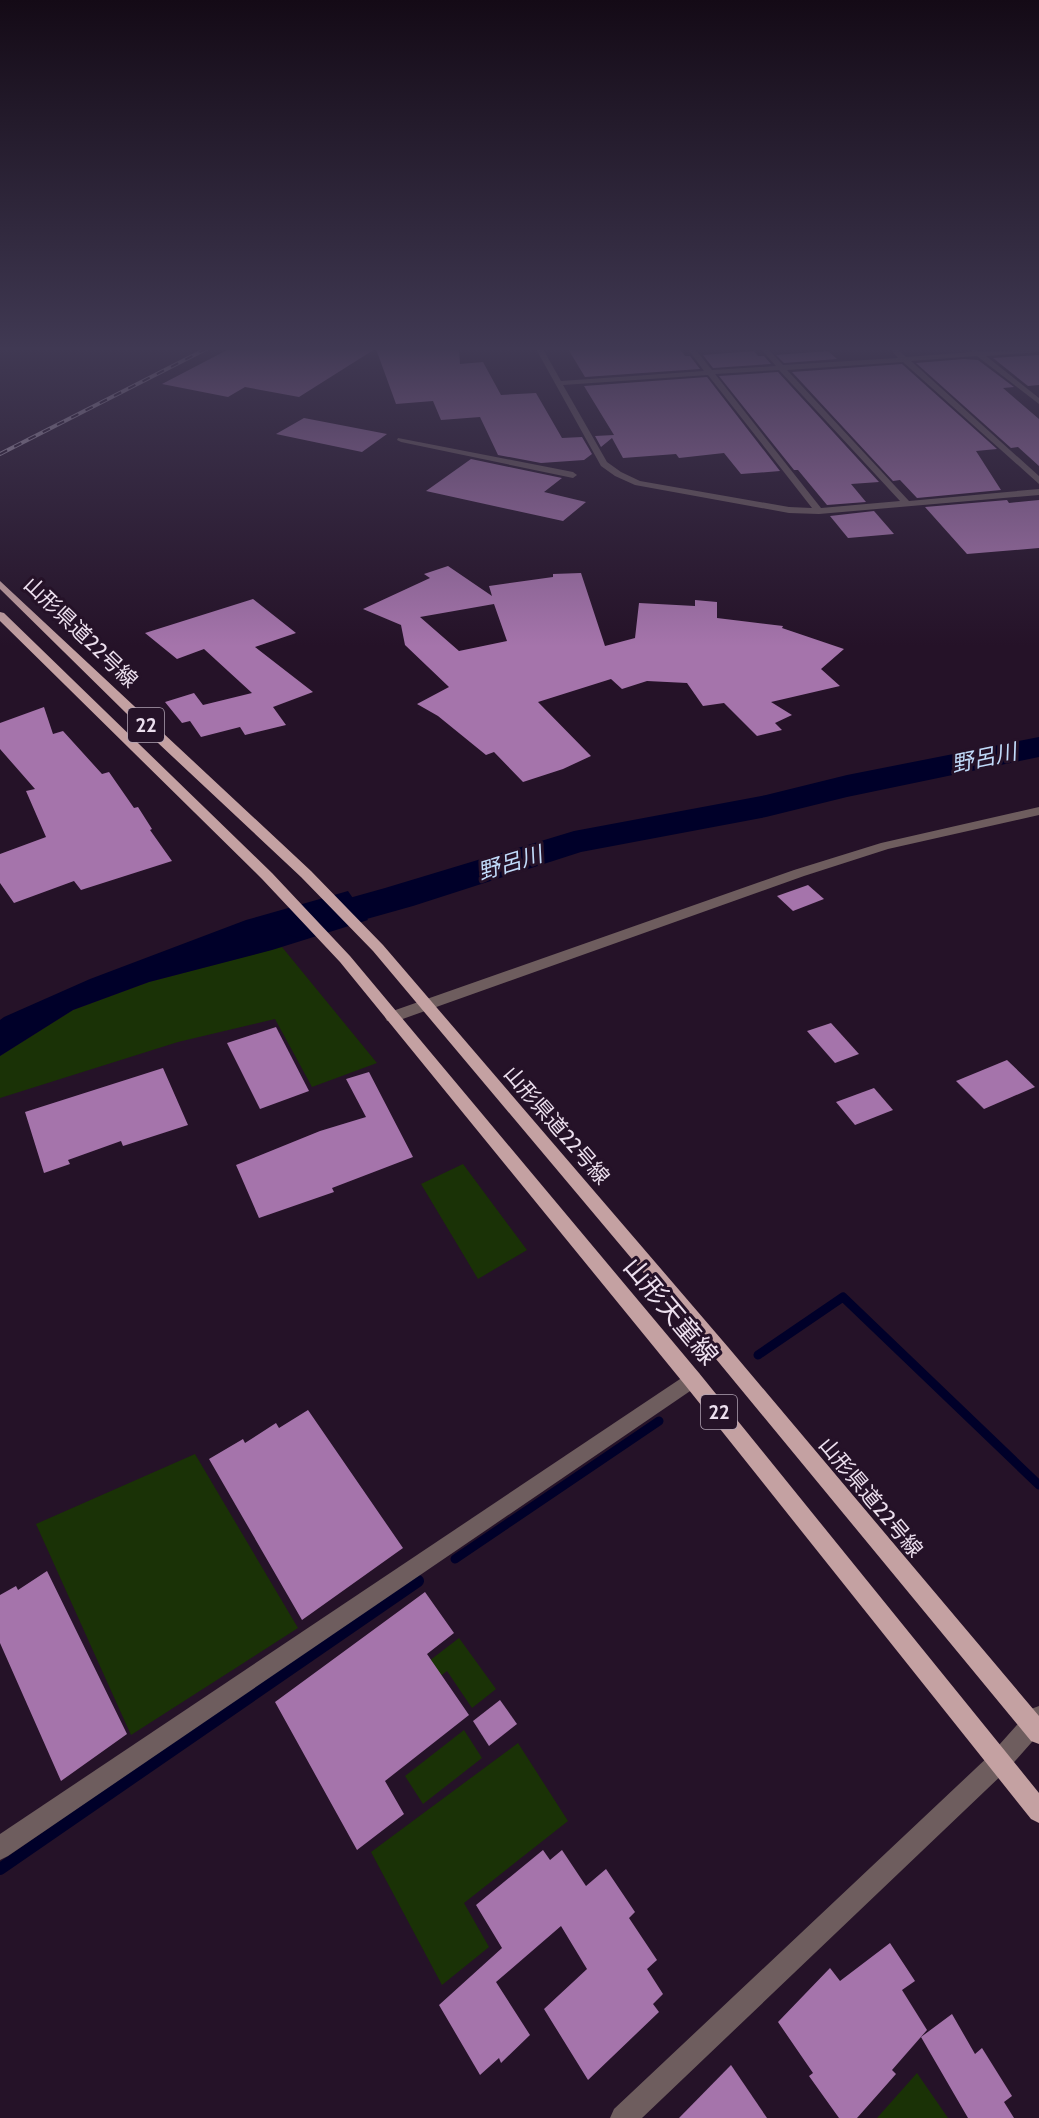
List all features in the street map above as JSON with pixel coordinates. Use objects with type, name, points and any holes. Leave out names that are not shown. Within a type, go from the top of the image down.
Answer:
[{"type":"main road","name":"山形県道22号線","points":[[0,584],[130,711],[306,874],[378,948],[1036,1725]]},
{"type":"main road","name":"山形県道22号線","points":[[0,615],[276,886],[345,959],[392,1017]]},
{"type":"main road","name":"山形天童線","points":[[392,1017],[693,1379],[1039,1811]]},
{"type":"street","points":[[440,448],[573,475]]},
{"type":"street","points":[[595,448],[604,464],[627,479],[758,506],[819,511],[1039,492]]},
{"type":"street","points":[[769,448],[819,511]]},
{"type":"street","points":[[855,448],[908,504]]},
{"type":"street","points":[[1002,448],[1039,481]]},
{"type":"street","points":[[392,1017],[799,873],[885,846],[1039,811]]},
{"type":"street","points":[[0,1848],[693,1379]]},
{"type":"street","points":[[623,2118],[1036,1725]]},
{"type":"green space","points":[[282,947],[377,1063],[312,1087],[275,1019],[178,1042],[0,1098],[0,1056],[73,1010],[149,982]]},
{"type":"green space","points":[[463,1164],[527,1250],[478,1279],[421,1184]]},
{"type":"green space","points":[[195,1454],[298,1628],[131,1735],[36,1524]]},
{"type":"green space","points":[[459,1638],[496,1689],[472,1708],[447,1671],[417,1694],[407,1678]]},
{"type":"green space","points":[[464,1730],[482,1758],[423,1804],[405,1776]]},
{"type":"green space","points":[[518,1743],[568,1821],[464,1903],[489,1947],[442,1985],[371,1852]]},
{"type":"green space","points":[[917,2073],[948,2118],[877,2118]]},
{"type":"water","points":[[348,891],[368,920],[272,950],[149,982],[73,1010],[0,1056],[0,1020],[4,1017],[90,979],[246,920]]},
{"type":"building","points":[[342,448],[368,448],[362,452]]},
{"type":"building","points":[[495,448],[588,448],[592,454],[584,460],[541,463],[498,455]]},
{"type":"building","points":[[617,448],[762,448],[780,471],[741,474],[724,453],[679,458],[676,454],[623,458]]},
{"type":"building","points":[[776,448],[848,448],[879,482],[851,484],[866,502],[827,505],[798,470],[794,470]]},
{"type":"building","points":[[862,448],[997,449],[976,451],[1001,490],[917,498],[900,480],[893,481]]},
{"type":"building","points":[[1019,448],[1039,448],[1039,466]]},
{"type":"building","points":[[471,459],[562,478],[544,492],[586,502],[563,521],[426,491]]},
{"type":"building","points":[[1007,500],[1009,503],[1039,500],[1039,548],[967,554],[925,507]]},
{"type":"building","points":[[874,511],[894,534],[848,538],[830,516]]},
{"type":"building","points":[[448,566],[492,596],[489,586],[553,577],[553,574],[581,573],[605,646],[635,638],[639,603],[695,606],[695,600],[717,602],[717,618],[783,626],[782,628],[844,649],[821,669],[840,686],[771,702],[792,715],[775,723],[782,730],[757,736],[724,703],[703,706],[687,683],[647,681],[622,689],[611,679],[538,702],[591,756],[563,769],[523,782],[494,752],[486,755],[438,716],[417,704],[449,687],[405,645],[401,625],[363,609],[430,578],[424,574]],"holes":[[[494,604],[507,641],[459,651],[420,617]]]},
{"type":"building","points":[[253,599],[296,633],[255,647],[313,692],[273,707],[286,725],[245,735],[240,727],[201,737],[190,721],[182,723],[165,702],[194,693],[203,705],[252,693],[204,649],[177,659],[145,633]]},
{"type":"building","points":[[44,707],[53,734],[63,731],[102,774],[109,772],[134,808],[138,807],[152,829],[150,830],[172,861],[81,890],[74,881],[14,903],[0,883],[0,854],[46,837],[26,791],[35,789],[0,749],[0,723]]},
{"type":"building","points":[[808,885],[824,899],[793,911],[777,896]]},
{"type":"building","points":[[831,1023],[859,1054],[835,1063],[807,1031]]},
{"type":"building","points":[[276,1027],[309,1091],[260,1109],[227,1043]]},
{"type":"building","points":[[1007,1060],[1035,1087],[984,1109],[956,1081]]},
{"type":"building","points":[[163,1068],[188,1125],[123,1146],[121,1141],[68,1160],[70,1164],[44,1173],[25,1112]]},
{"type":"building","points":[[369,1072],[413,1157],[332,1188],[334,1192],[259,1218],[236,1165],[320,1131],[366,1117],[346,1079]]},
{"type":"building","points":[[874,1088],[893,1110],[855,1125],[836,1102]]},
{"type":"building","points":[[308,1410],[403,1548],[302,1620],[209,1459],[243,1439],[245,1443],[276,1423],[279,1428]]},
{"type":"building","points":[[47,1571],[127,1734],[61,1781],[0,1643],[0,1595],[16,1586],[18,1590]]},
{"type":"building","points":[[425,1592],[454,1633],[427,1654],[469,1715],[385,1781],[404,1814],[357,1850],[275,1702]]},
{"type":"building","points":[[500,1700],[517,1724],[489,1746],[473,1721]]},
{"type":"building","points":[[543,1850],[550,1860],[562,1850],[586,1886],[606,1869],[635,1912],[629,1918],[657,1960],[647,1969],[663,1994],[653,2004],[659,2012],[588,2080],[544,2009],[587,1969],[561,1926],[496,1982],[530,2035],[501,2063],[499,2058],[480,2075],[439,2005],[502,1948],[476,1905]]},
{"type":"building","points":[[890,1943],[915,1981],[902,1990],[927,2030],[892,2070],[896,2074],[857,2118],[839,2118],[809,2076],[813,2073],[778,2022],[830,1968],[840,1981]]},
{"type":"building","points":[[952,2014],[975,2054],[982,2048],[1012,2096],[1004,2102],[1014,2118],[968,2118],[921,2037]]},
{"type":"building","points":[[731,2065],[767,2118],[679,2118]]},
{"type":"waterway","name":"野呂川","points":[[299,925],[399,897],[574,842],[766,806],[847,786],[1039,747]]},
{"type":"waterway","points":[[758,1355],[843,1297],[1039,1485]]},
{"type":"waterway","points":[[455,1559],[659,1421]]},
{"type":"waterway","points":[[0,1869],[418,1581]]},
{"type":"railway","points":[[0,454],[12,448]]}]
